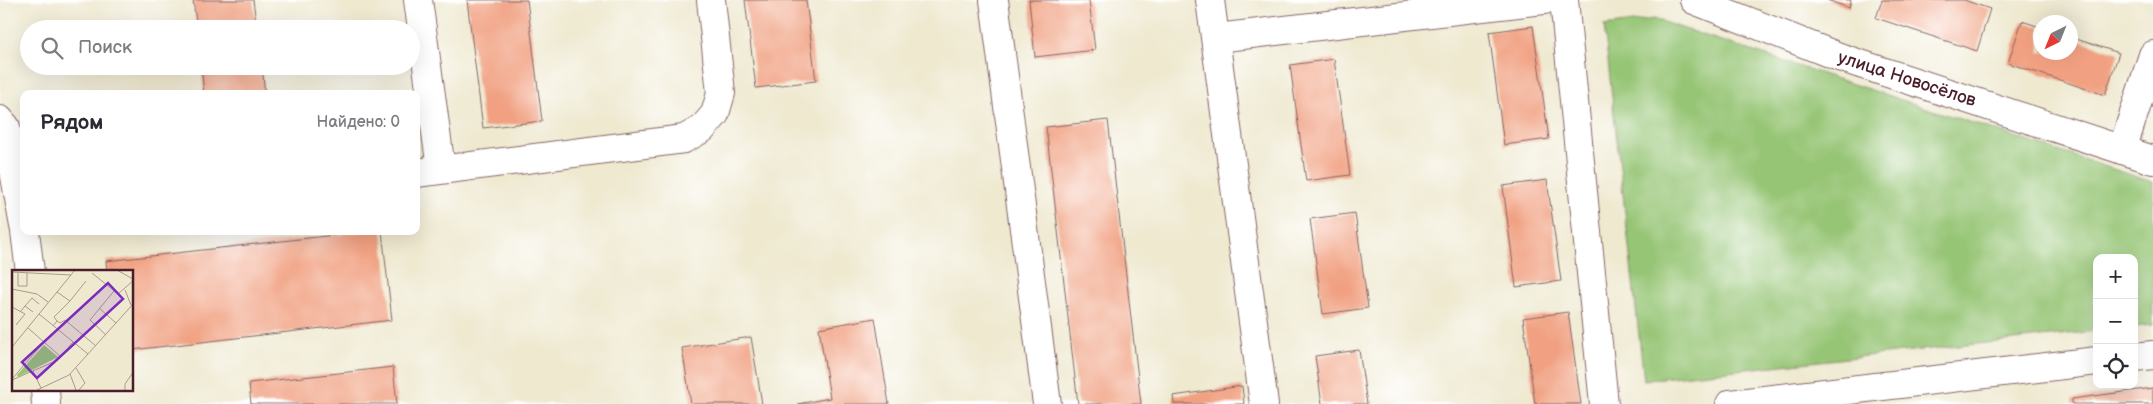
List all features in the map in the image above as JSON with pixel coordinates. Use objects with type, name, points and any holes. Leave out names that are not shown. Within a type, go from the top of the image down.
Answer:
[{"type":"street","points":[[418,0],[419,20]]},
{"type":"street","points":[[420,34],[428,171],[684,138],[702,129],[715,114],[721,93],[711,0]]},
{"type":"street","points":[[994,0],[1047,404]]},
{"type":"street","points":[[1210,0],[1264,404]]},
{"type":"street","points":[[1216,38],[1544,0]]},
{"type":"street","points":[[1564,0],[1604,404]]},
{"type":"street","name":"улица Новосёлов","points":[[1694,0],[1839,57],[2153,160]]},
{"type":"street","points":[[2122,150],[2153,55]]},
{"type":"street","points":[[0,120],[6,127],[9,197],[20,217]]},
{"type":"street","points":[[25,235],[30,270]]},
{"type":"street","points":[[2138,357],[2153,355]]},
{"type":"street","points":[[1730,404],[2093,361]]},
{"type":"green space","points":[[1654,19],[2153,182],[2153,325],[2138,327],[2138,254],[2093,254],[2093,331],[1644,380],[1604,26]]},
{"type":"building","points":[[193,0],[253,0],[256,20],[196,20]]},
{"type":"building","points":[[467,0],[527,0],[542,121],[483,128]]},
{"type":"building","points":[[745,0],[806,0],[816,81],[756,88]]},
{"type":"building","points":[[1029,0],[1089,0],[1095,50],[1035,57]]},
{"type":"building","points":[[1827,0],[1851,0],[1849,8]]},
{"type":"building","points":[[1882,0],[1964,0],[1990,9],[1977,51],[1876,18]]},
{"type":"building","points":[[2022,21],[2033,25],[2033,60],[2078,60],[2078,40],[2119,53],[2105,95],[2008,63]]},
{"type":"building","points":[[1533,26],[1549,139],[1504,145],[1489,32]]},
{"type":"building","points":[[1334,59],[1350,175],[1306,181],[1290,65]]},
{"type":"building","points":[[202,75],[263,75],[265,90],[204,90]]},
{"type":"building","points":[[1108,120],[1141,404],[1078,404],[1046,127]]},
{"type":"building","points":[[1547,180],[1561,281],[1516,287],[1503,186]]},
{"type":"building","points":[[1355,213],[1368,308],[1323,314],[1310,219]]},
{"type":"building","points":[[335,235],[382,235],[392,320],[134,350],[134,270],[107,270],[106,261]]},
{"type":"building","points":[[1568,312],[1581,404],[1535,404],[1523,318]]},
{"type":"building","points":[[875,318],[889,404],[797,404],[830,398],[819,328]]},
{"type":"building","points":[[751,337],[762,404],[691,404],[682,348]]},
{"type":"building","points":[[1359,350],[1367,404],[1322,404],[1315,356]]},
{"type":"building","points":[[393,367],[397,404],[251,404],[249,383]]},
{"type":"building","points":[[1242,386],[1244,404],[1174,404],[1173,396]]},
{"type":"building","points":[[2153,388],[2153,404],[2072,404],[2072,399]]}]
